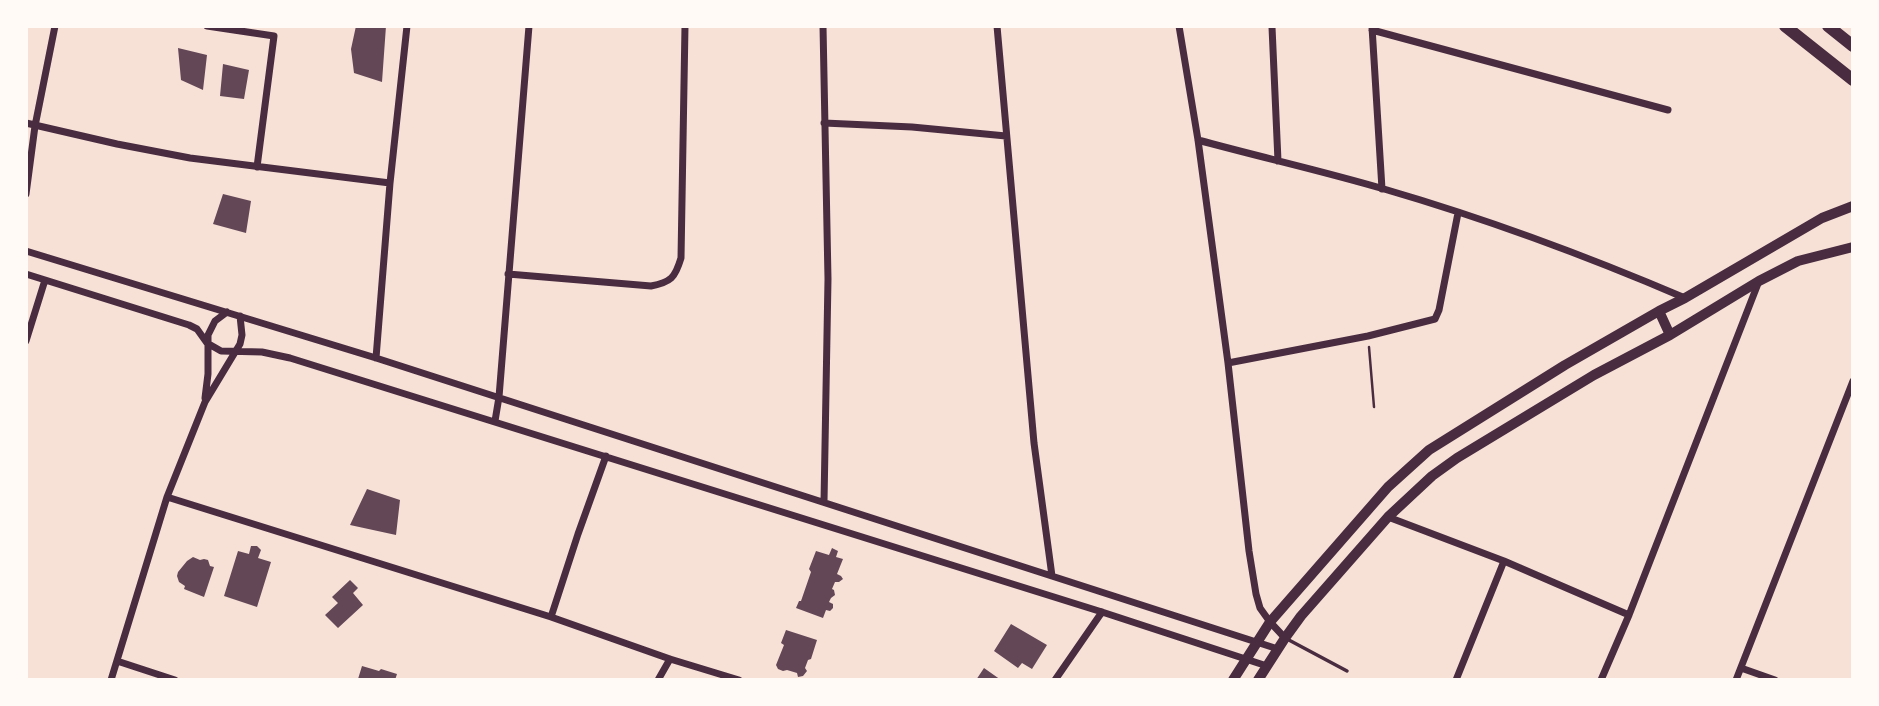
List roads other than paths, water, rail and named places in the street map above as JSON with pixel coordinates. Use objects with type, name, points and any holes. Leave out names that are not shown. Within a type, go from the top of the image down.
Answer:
[{"type":"main road","points":[[1785,26],[1853,80]]},
{"type":"main road","points":[[1828,26],[1853,46]]},
{"type":"main road","points":[[1233,680],[1270,622],[1388,487],[1429,450],[1565,365],[1822,218],[1853,206]]},
{"type":"main road","points":[[1258,680],[1301,616],[1388,517],[1432,476],[1594,375],[1670,335],[1759,281],[1798,261],[1853,247]]},
{"type":"main road","points":[[1659,311],[1670,335]]},
{"type":"street","points":[[26,194],[35,126],[55,26]]},
{"type":"street","points":[[207,26],[274,36]]},
{"type":"street","points":[[257,167],[276,26]]},
{"type":"street","points":[[376,358],[390,183],[407,26]]},
{"type":"street","points":[[495,421],[529,26]]},
{"type":"street","points":[[508,274],[651,286],[666,283],[676,274],[681,258],[685,26]]},
{"type":"street","points":[[823,26],[828,279],[824,502]]},
{"type":"street","points":[[997,26],[1034,443],[1052,576]]},
{"type":"street","points":[[1179,26],[1198,140],[1253,573],[1260,608],[1285,638]]},
{"type":"street","points":[[1272,27],[1278,161]]},
{"type":"street","points":[[1382,188],[1372,28],[1668,110]]},
{"type":"street","points":[[26,123],[190,158],[390,183]]},
{"type":"street","points":[[824,123],[912,127],[1006,136]]},
{"type":"street","points":[[1198,140],[1382,188],[1596,260],[1685,298]]},
{"type":"street","points":[[1228,363],[1368,336],[1435,318],[1440,310],[1458,213]]},
{"type":"street","points":[[26,251],[499,397],[1278,649]]},
{"type":"street","points":[[26,274],[189,325],[197,329],[208,344],[221,351],[261,352],[290,358],[1268,666]]},
{"type":"street","points":[[26,341],[46,280]]},
{"type":"street","points":[[1601,680],[1629,615],[1759,281]]},
{"type":"street","points":[[205,402],[210,328],[227,312]]},
{"type":"street","points":[[111,680],[167,497],[205,402],[237,352],[242,335],[240,316]]},
{"type":"street","points":[[1737,680],[1853,381]]},
{"type":"street","points":[[551,617],[606,456]]},
{"type":"street","points":[[167,497],[551,617],[739,680]]},
{"type":"street","points":[[1388,517],[1504,561],[1629,615]]},
{"type":"street","points":[[1456,680],[1504,561]]},
{"type":"street","points":[[1055,680],[1102,612]]},
{"type":"street","points":[[657,680],[670,659]]},
{"type":"street","points":[[117,661],[175,680]]},
{"type":"street","points":[[1741,668],[1775,680]]},
{"type":"lane","points":[[1285,638],[1347,671]]}]
